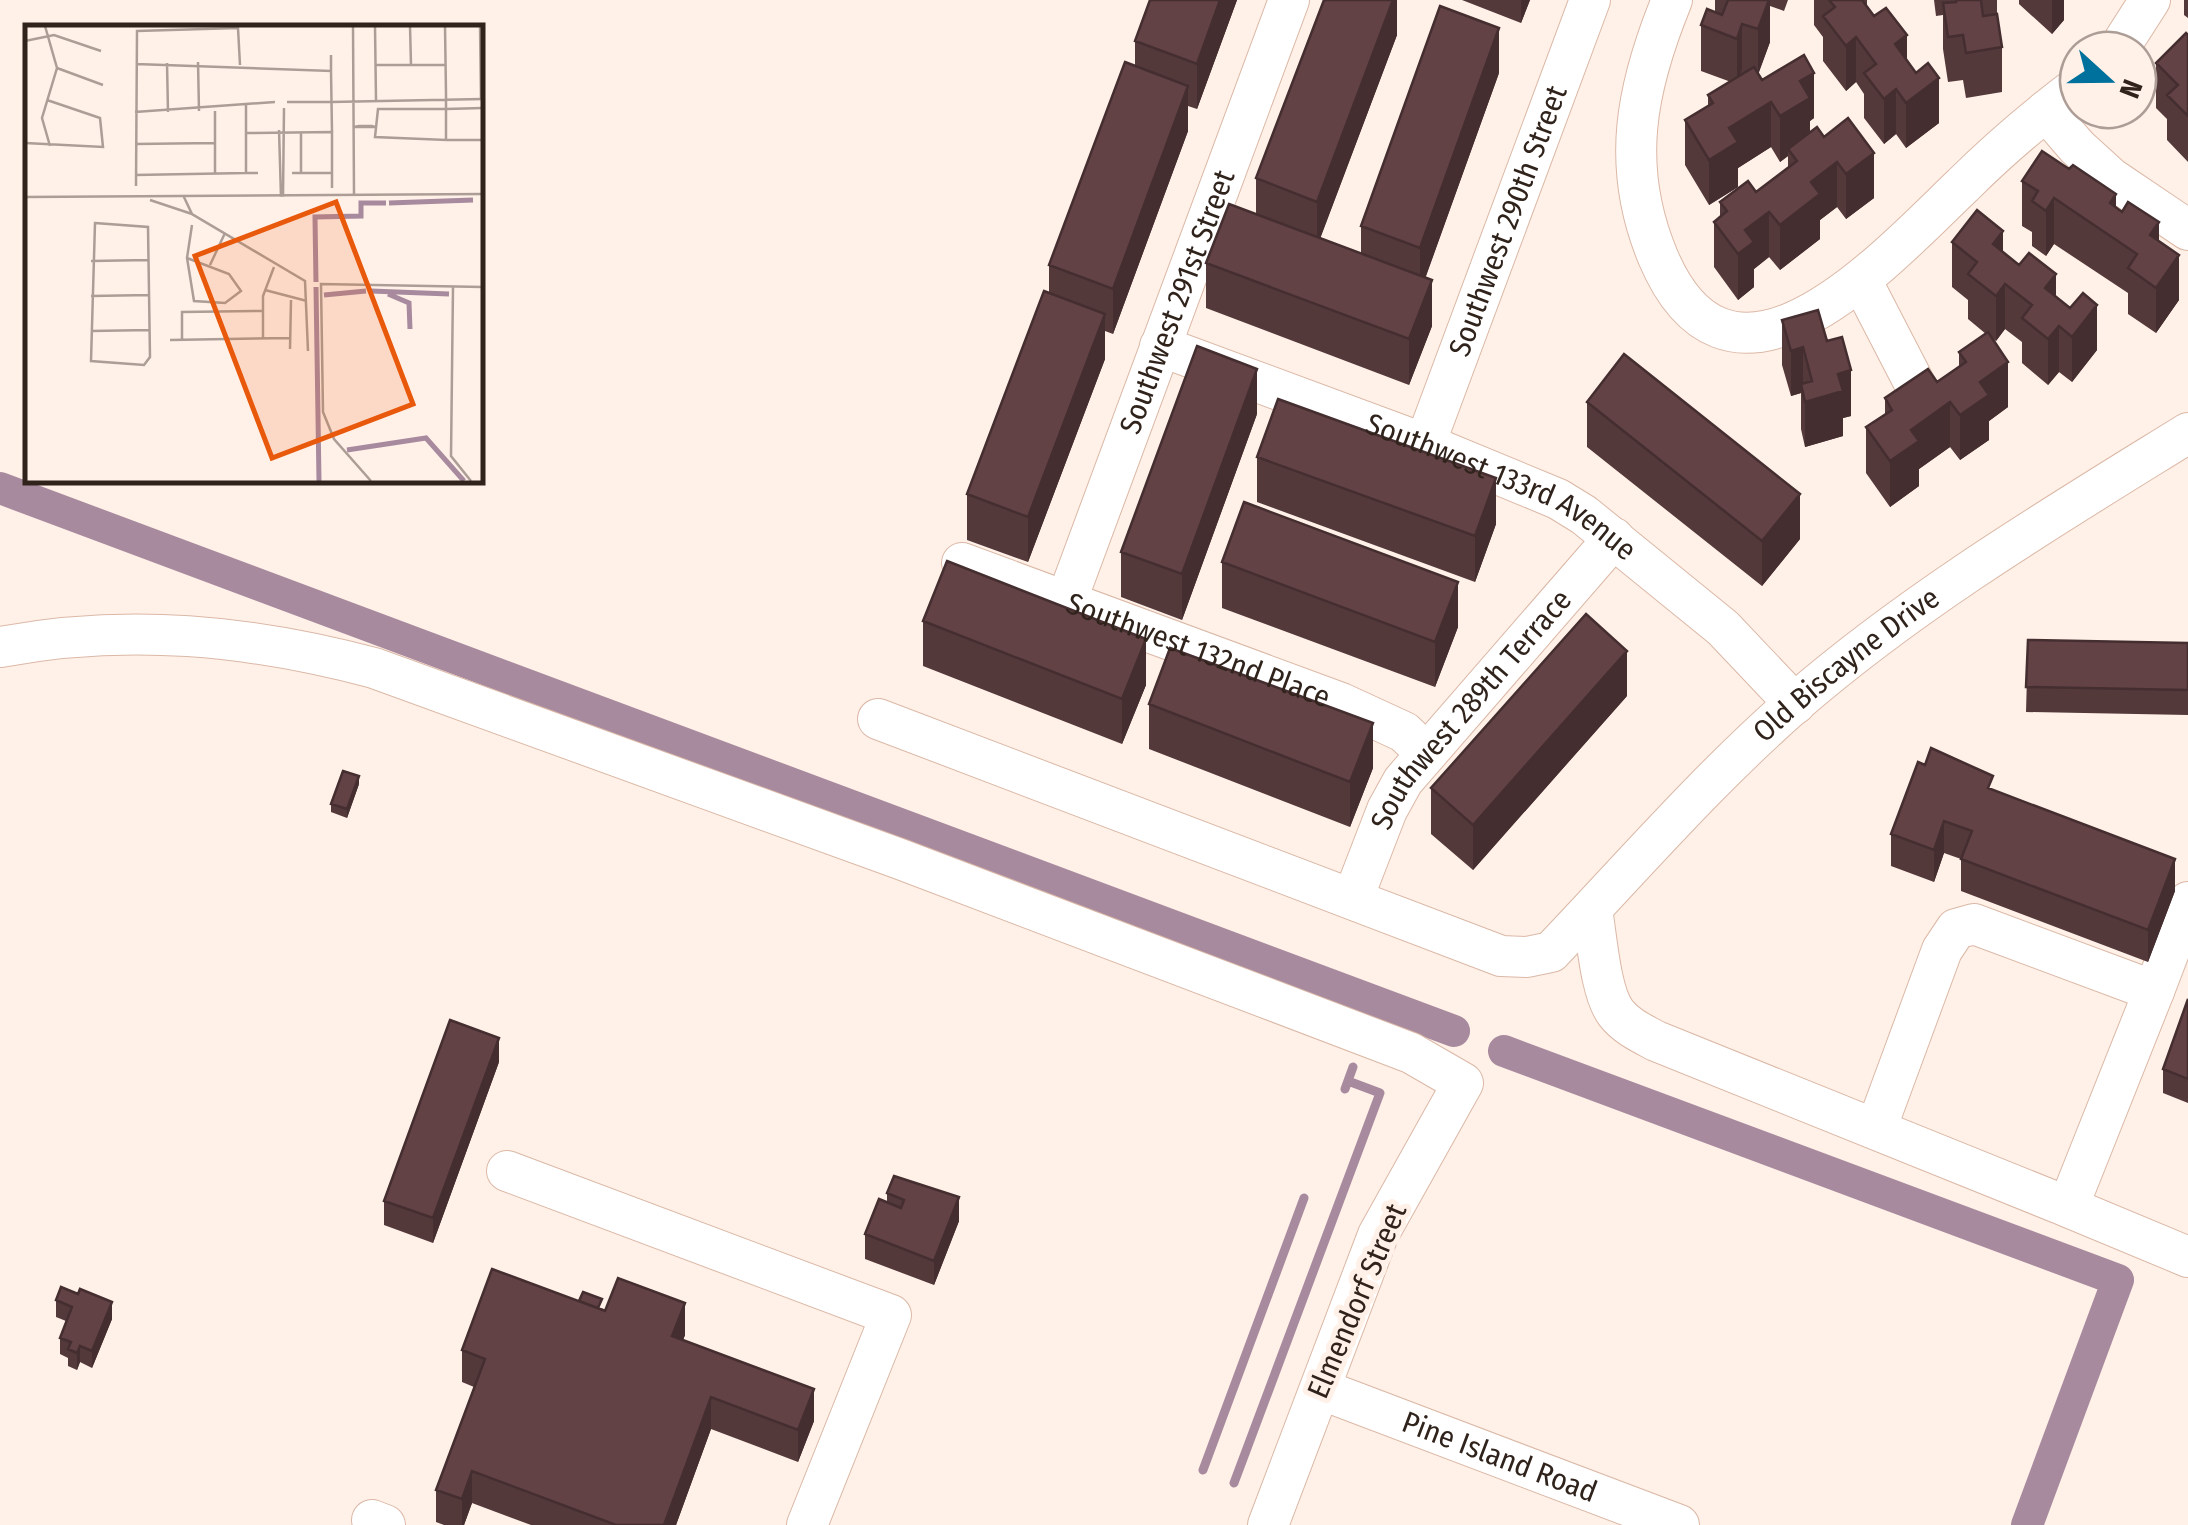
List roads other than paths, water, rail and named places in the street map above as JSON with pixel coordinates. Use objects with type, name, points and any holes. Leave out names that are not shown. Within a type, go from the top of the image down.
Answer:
[{"type":"street","name":"Southwest 291st Street","points":[[1066,602],[1289,0]]},
{"type":"street","name":"Southwest 290th Street","points":[[1425,444],[1590,0]]},
{"type":"street","points":[[1672,0],[1647,64],[1637,114],[1635,155],[1644,224],[1677,293],[1690,310],[1711,327],[1737,334],[1783,328],[1861,280],[2058,101]]},
{"type":"street","points":[[2131,30],[2150,0]]},
{"type":"street","points":[[2046,110],[2077,148],[2111,178],[2188,230]]},
{"type":"street","points":[[1861,280],[1922,398]]},
{"type":"street","name":"Southwest 133rd Avenue","points":[[1160,346],[1534,487],[1584,515],[1723,628],[1794,704]]},
{"type":"street","name":"Old Biscayne Drive","points":[[1353,898],[1501,956],[1528,957],[1551,952],[1664,831],[1794,704],[1966,576],[2188,433]]},
{"type":"street","name":"Southwest 289th Terrace","points":[[1353,898],[1387,810],[1426,752],[1614,538]]},
{"type":"street","name":"Southwest 132nd Place","points":[[962,563],[1367,713],[1404,732],[1426,752]]},
{"type":"street","name":"Elmendorf Street","points":[[0,647],[112,633],[169,633],[249,641],[374,668],[918,866],[1411,1052],[1462,1083],[1378,1236],[1268,1525]]},
{"type":"street","points":[[878,719],[1353,898]]},
{"type":"street","points":[[2068,1207],[2188,902]]},
{"type":"street","points":[[1592,910],[1608,999],[1616,1014],[1632,1028],[2188,1257]]},
{"type":"street","points":[[1876,1128],[1942,950],[1956,928],[1974,924],[2154,991]]},
{"type":"street","points":[[506,1171],[891,1315],[807,1525]]},
{"type":"street","name":"Pine Island Road","points":[[1320,1390],[1679,1525]]},
{"type":"waterway","points":[[0,488],[1454,1031]]},
{"type":"waterway","points":[[1504,1051],[2118,1280],[2027,1525]]},
{"type":"waterway","points":[[1345,1089],[1353,1067]]},
{"type":"waterway","points":[[1234,1483],[1380,1093],[1348,1081]]},
{"type":"waterway","points":[[1203,1470],[1304,1198]]}]
